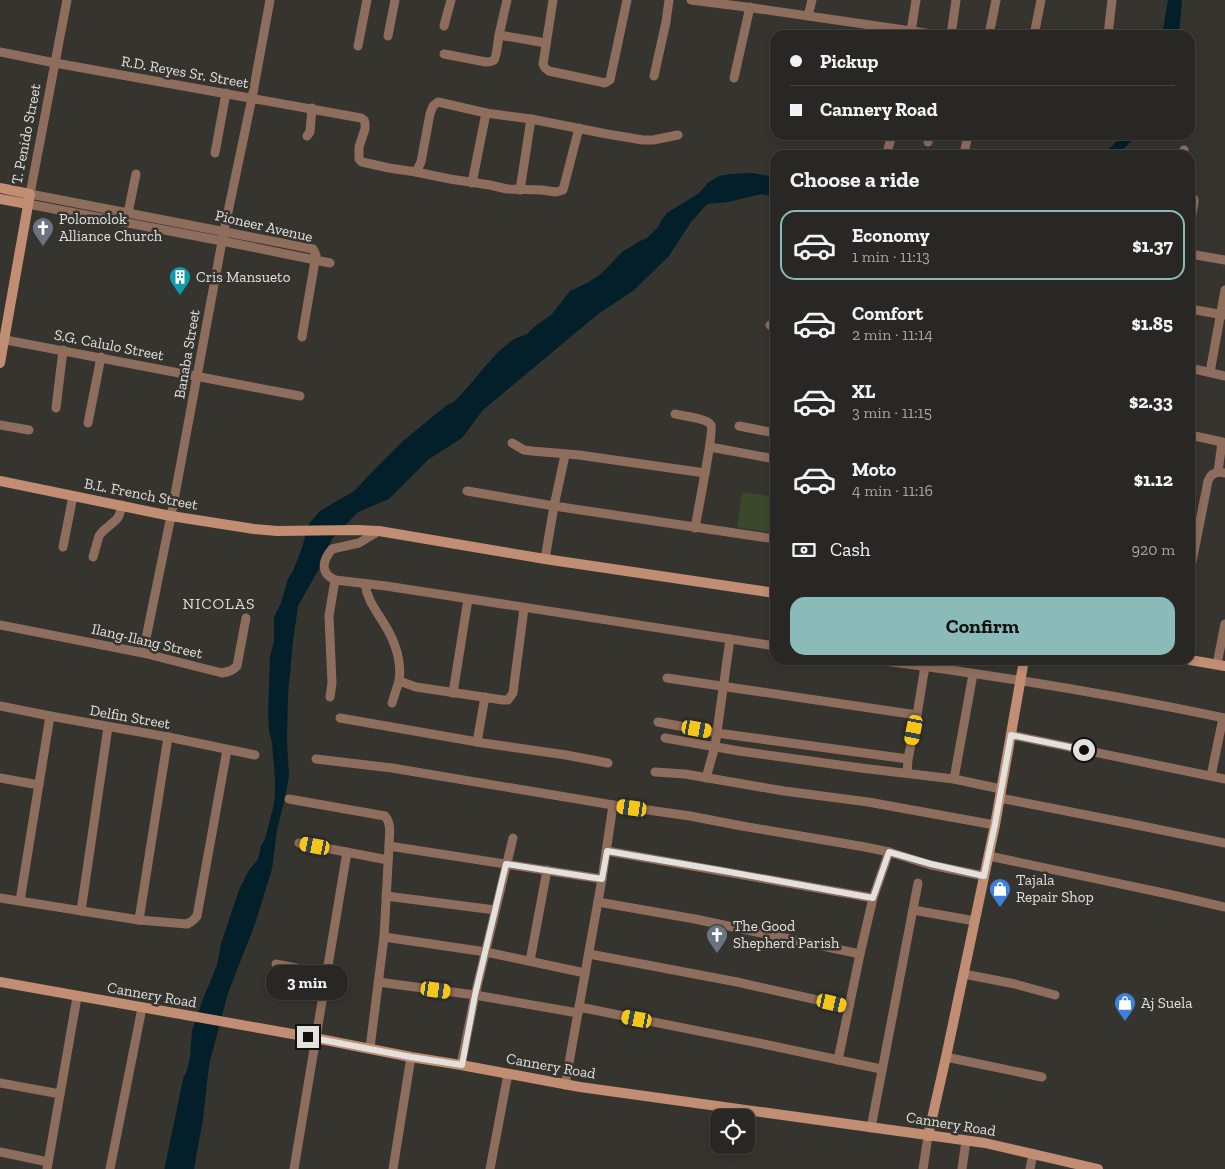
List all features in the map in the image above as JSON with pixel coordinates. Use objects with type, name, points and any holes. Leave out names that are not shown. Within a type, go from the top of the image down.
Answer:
[{"type":"street","name":"T. Penido Street","points":[[0,363],[2,339],[67,0]]},
{"type":"street","name":"Banaba Street","points":[[143,653],[270,0]]},
{"type":"street","points":[[358,46],[367,0]]},
{"type":"street","points":[[388,36],[395,0]]},
{"type":"street","points":[[444,26],[451,0]]},
{"type":"street","points":[[444,54],[486,62],[494,60],[507,0]]},
{"type":"street","points":[[553,0],[542,64],[544,68],[549,71],[605,83],[610,80],[627,0]]},
{"type":"street","points":[[654,76],[669,0]]},
{"type":"street","points":[[691,0],[748,5],[902,30]]},
{"type":"street","points":[[808,16],[812,0]]},
{"type":"street","points":[[915,30],[916,0]]},
{"type":"street","points":[[951,30],[956,0]]},
{"type":"street","points":[[990,30],[996,0]]},
{"type":"street","points":[[1035,30],[1041,0]]},
{"type":"street","points":[[1109,30],[1112,0]]},
{"type":"street","points":[[734,78],[748,5]]},
{"type":"street","points":[[500,35],[546,43]]},
{"type":"street","name":"R.D. Reyes Sr. Street","points":[[0,52],[361,118],[365,123],[358,153],[361,161],[416,172]]},
{"type":"street","points":[[215,153],[226,93]]},
{"type":"street","points":[[579,128],[561,191],[507,189],[416,172],[421,162],[432,108],[440,102],[486,112],[531,119],[579,128],[607,134],[643,140],[653,140],[678,134]]},
{"type":"street","points":[[307,136],[310,132],[312,108]]},
{"type":"street","points":[[472,183],[486,112]]},
{"type":"street","points":[[520,190],[531,119]]},
{"type":"street","points":[[888,150],[891,140]]},
{"type":"street","points":[[965,149],[967,140]]},
{"type":"street","points":[[128,213],[136,174]]},
{"type":"street","name":"Pioneer Avenue","points":[[0,188],[29,199],[315,260],[316,252],[312,249],[224,231],[128,213],[29,199],[0,199]]},
{"type":"street","points":[[1195,255],[1225,260]]},
{"type":"street","points":[[302,337],[315,260],[330,263]]},
{"type":"street","points":[[1210,372],[1223,314],[1225,290]]},
{"type":"street","points":[[1195,310],[1223,314]]},
{"type":"street","name":"S.G. Calulo Street","points":[[2,339],[300,396]]},
{"type":"street","points":[[56,408],[63,350]]},
{"type":"street","points":[[88,423],[101,357]]},
{"type":"street","points":[[1195,369],[1225,376]]},
{"type":"street","points":[[674,414],[708,422],[712,426],[695,528]]},
{"type":"street","points":[[0,425],[28,430]]},
{"type":"street","points":[[739,426],[770,432]]},
{"type":"street","points":[[1195,436],[1224,442],[1222,472],[1212,475],[1208,481],[1195,547]]},
{"type":"street","points":[[512,443],[524,450],[579,455],[705,473]]},
{"type":"street","points":[[710,447],[770,458]]},
{"type":"street","points":[[545,559],[565,454]]},
{"type":"street","name":"B.L. French Street","points":[[0,481],[171,516],[242,527],[278,531],[351,530],[379,532],[770,592]]},
{"type":"street","points":[[467,491],[770,538]]},
{"type":"street","points":[[63,547],[73,496]]},
{"type":"street","points":[[93,557],[98,536],[116,520],[122,505]]},
{"type":"street","points":[[379,532],[359,543],[332,549],[326,559],[324,569],[329,577],[335,580],[770,645]]},
{"type":"street","points":[[330,697],[332,683],[329,616],[335,580]]},
{"type":"street","points":[[365,584],[366,594],[396,649],[400,674],[392,703]]},
{"type":"street","points":[[453,693],[468,599]]},
{"type":"street","points":[[399,681],[416,687],[508,700],[513,694],[524,608]]},
{"type":"street","name":"Ilang-Ilang Street","points":[[0,625],[143,653],[222,673],[233,670],[237,666],[246,618]]},
{"type":"street","points":[[1195,661],[1221,665],[1225,624]]},
{"type":"street","points":[[706,778],[715,746],[730,639]]},
{"type":"street","points":[[917,665],[1074,689],[1224,718],[1211,776]]},
{"type":"street","points":[[923,1169],[928,1136],[989,856],[1023,665]]},
{"type":"street","points":[[907,773],[925,666]]},
{"type":"street","points":[[954,779],[973,674]]},
{"type":"street","points":[[667,678],[917,715]]},
{"type":"street","points":[[477,742],[485,697]]},
{"type":"street","name":"Delfin Street","points":[[0,706],[255,755]]},
{"type":"street","points":[[20,901],[50,716]]},
{"type":"street","points":[[340,718],[608,763]]},
{"type":"street","points":[[658,722],[717,733],[908,760]]},
{"type":"street","points":[[81,911],[108,727]]},
{"type":"street","points":[[1011,735],[1225,779]]},
{"type":"street","points":[[138,920],[168,737]]},
{"type":"street","points":[[665,738],[739,751],[954,779],[1000,793],[1225,843]]},
{"type":"street","points":[[0,898],[138,920],[187,924],[195,920],[227,750]]},
{"type":"street","points":[[316,759],[392,768],[690,816],[889,852],[984,876]]},
{"type":"street","points":[[655,772],[685,774],[995,824]]},
{"type":"street","points":[[0,778],[39,785]]},
{"type":"street","points":[[289,799],[388,818],[389,846],[384,937],[370,1048]]},
{"type":"street","points":[[565,1085],[607,851],[613,805]]},
{"type":"street","points":[[462,1065],[475,995],[513,838]]},
{"type":"street","points":[[299,843],[388,860]]},
{"type":"street","points":[[389,846],[602,879]]},
{"type":"street","points":[[607,851],[873,898]]},
{"type":"street","points":[[294,1169],[347,852]]},
{"type":"street","points":[[838,1060],[873,898],[889,852]]},
{"type":"street","points":[[989,856],[1225,907]]},
{"type":"street","points":[[530,962],[547,870]]},
{"type":"street","points":[[871,1128],[918,883]]},
{"type":"street","points":[[386,896],[495,910]]},
{"type":"street","points":[[598,902],[695,919],[860,954]]},
{"type":"street","points":[[913,910],[975,921]]},
{"type":"street","points":[[384,937],[486,952],[585,973]]},
{"type":"street","points":[[589,954],[737,982],[848,1007]]},
{"type":"street","points":[[276,964],[326,974]]},
{"type":"street","points":[[964,974],[1015,984],[1055,995]]},
{"type":"street","name":"Cannery Road","points":[[0,982],[565,1085],[985,1143],[1080,1167],[1098,1169]]},
{"type":"street","points":[[378,982],[579,1010],[740,1039],[882,1070]]},
{"type":"street","points":[[0,1152],[48,1165],[78,997]]},
{"type":"street","points":[[110,1169],[142,1008]]},
{"type":"street","points":[[393,1169],[411,1057]]},
{"type":"street","points":[[946,1057],[1042,1077]]},
{"type":"street","points":[[490,1169],[508,1074]]},
{"type":"street","points":[[0,1083],[60,1094]]},
{"type":"street","points":[[962,1169],[966,1141]]},
{"type":"street","points":[[1030,1169],[1033,1154]]},
{"type":"green space","points":[[742,492],[770,496],[770,532],[737,527]]},
{"type":"water","points":[[1168,0],[1182,0],[1179,30],[1163,30]]},
{"type":"water","points":[[1118,140],[1132,140],[1123,150],[1107,150]]},
{"type":"water","points":[[752,173],[770,176],[770,196],[762,194],[728,202],[707,204],[691,222],[669,256],[633,291],[598,314],[483,410],[462,438],[429,459],[389,499],[358,512],[332,539],[319,569],[298,606],[288,694],[287,741],[289,776],[277,830],[272,869],[255,924],[228,993],[209,1065],[203,1119],[194,1169],[169,1169],[176,1134],[183,1116],[187,1097],[184,1081],[190,1058],[192,1031],[217,965],[221,944],[239,890],[249,870],[258,859],[273,808],[275,779],[268,713],[270,656],[274,642],[274,617],[303,545],[307,527],[320,511],[354,491],[403,441],[447,405],[454,402],[499,351],[514,339],[527,334],[552,314],[570,291],[601,274],[622,252],[647,238],[658,227],[667,213],[698,194],[709,182],[719,176]]},
{"type":"waterway","points":[[172,1169],[191,1079]]},
{"type":"place","name":"Polomolok Alliance Church","points":[[43,247]]},
{"type":"place","name":"Cris Mansueto","points":[[180,296]]},
{"type":"place","name":"Tajala Repair Shop","points":[[1000,908]]},
{"type":"place","name":"The Good Shepherd Parish","points":[[717,954]]},
{"type":"place","name":"Aj Suela","points":[[1125,1022]]},
{"type":"district","name":"NICOLAS","points":[[219,603]]},
{"type":"route","points":[[308,1037],[462,1065],[475,995],[506,864],[602,879],[607,851],[873,898],[889,852],[984,876],[1011,735],[1084,750]]}]
